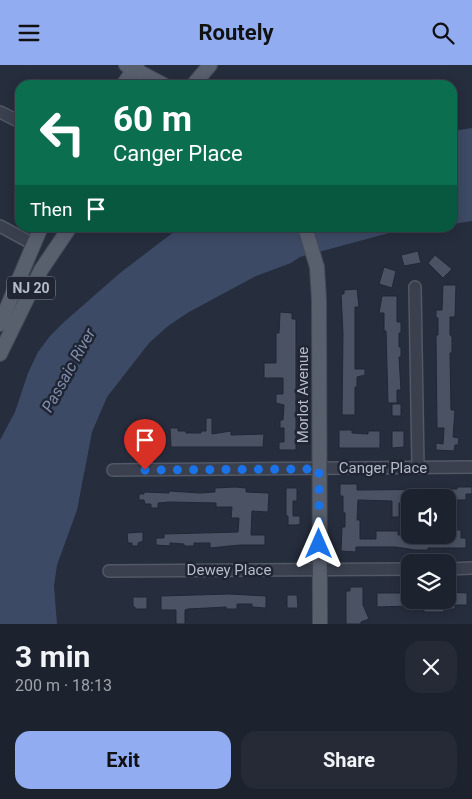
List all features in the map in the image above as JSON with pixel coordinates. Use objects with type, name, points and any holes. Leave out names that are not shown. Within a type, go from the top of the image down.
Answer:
[{"type":"main road","points":[[197,80],[210,65]]},
{"type":"main road","points":[[125,80],[132,66]]},
{"type":"main road","points":[[128,80],[132,66]]},
{"type":"main road","points":[[132,66],[156,80]]},
{"type":"main road","name":"NJ 20","points":[[0,324],[39,232]]},
{"type":"main road","name":"NJ 20","points":[[0,353],[41,270],[67,232]]},
{"type":"main road","name":"Morlot Avenue","points":[[306,232],[318,278],[320,321],[320,624]]},
{"type":"street","points":[[0,112],[15,120]]},
{"type":"street","points":[[0,226],[33,244]]},
{"type":"street","points":[[415,287],[418,468]]},
{"type":"street","name":"Canger Place","points":[[113,470],[472,467]]},
{"type":"street","name":"Dewey Place","points":[[109,571],[401,569]]},
{"type":"street","points":[[456,569],[472,569]]},
{"type":"water","points":[[472,128],[472,221],[457,223],[457,130]]},
{"type":"water","name":"Passaic River","points":[[174,232],[393,232],[300,257],[291,263],[256,276],[189,312],[168,326],[149,343],[107,397],[92,432],[77,510],[57,565],[54,586],[57,624],[0,624],[0,440],[15,412],[28,373],[38,352],[64,322],[120,273]]},
{"type":"building","points":[[418,251],[421,263],[404,266],[401,255]]},
{"type":"building","points":[[435,255],[452,269],[443,278],[428,263]]},
{"type":"building","points":[[384,267],[396,271],[392,288],[379,284]]},
{"type":"building","points":[[443,285],[456,285],[455,317],[450,317],[450,335],[452,337],[452,353],[450,353],[451,410],[455,410],[453,437],[459,438],[458,445],[455,445],[454,451],[436,450],[436,443],[443,444],[444,428],[437,428],[436,335],[438,335],[438,318],[436,318],[436,310],[442,310]]},
{"type":"building","points":[[357,289],[359,307],[355,307],[355,369],[365,369],[365,375],[357,377],[355,415],[342,415],[343,334],[341,294],[344,294],[344,290]]},
{"type":"building","points":[[382,296],[397,296],[397,322],[401,322],[399,347],[401,347],[401,357],[399,357],[401,390],[397,390],[397,403],[388,403],[386,331],[384,331],[384,313],[379,313]]},
{"type":"building","points":[[280,312],[292,313],[292,319],[296,319],[296,450],[279,450],[279,442],[284,442],[284,428],[280,428],[280,420],[283,420],[284,405],[276,403],[276,394],[283,394],[283,378],[264,378],[264,363],[276,363],[276,333],[279,333]]},
{"type":"building","points":[[392,404],[401,404],[401,416],[392,416]]},
{"type":"building","points":[[206,418],[212,418],[212,434],[231,431],[231,435],[264,434],[263,447],[171,447],[170,428],[178,428],[178,431],[186,431],[186,433],[201,433],[201,431],[206,431]]},
{"type":"building","points":[[339,430],[352,430],[352,433],[368,434],[368,431],[380,431],[380,448],[339,448]]},
{"type":"building","points":[[392,431],[404,431],[404,447],[392,448]]},
{"type":"building","points":[[340,484],[357,484],[357,490],[401,490],[399,517],[392,517],[392,501],[358,500],[357,520],[360,520],[360,539],[376,539],[376,531],[398,531],[398,535],[401,535],[401,544],[456,544],[456,530],[461,530],[461,538],[466,538],[466,548],[415,550],[396,547],[356,547],[356,552],[341,551],[342,527],[345,527],[345,513],[343,512],[343,496],[340,496]]},
{"type":"building","points":[[457,487],[472,487],[472,494],[466,494],[466,500],[456,500]]},
{"type":"building","points":[[215,488],[246,488],[246,492],[269,493],[268,512],[252,511],[251,535],[265,535],[265,545],[210,548],[210,543],[194,543],[194,546],[170,543],[170,546],[156,545],[156,538],[164,538],[164,534],[238,532],[239,518],[231,518],[232,507],[216,507],[216,503],[170,502],[158,503],[158,508],[151,508],[151,504],[145,504],[144,500],[139,500],[139,494],[144,494],[144,492],[169,493],[169,491],[215,492]]},
{"type":"building","points":[[286,488],[297,488],[297,501],[293,501],[293,516],[300,516],[300,524],[288,525],[288,516],[286,516]]},
{"type":"building","points":[[143,532],[143,541],[138,543],[138,546],[132,546],[132,543],[128,543],[127,533]]},
{"type":"building","points":[[350,587],[363,587],[363,605],[369,619],[361,622],[361,624],[346,624],[346,591],[350,591]]},
{"type":"building","points":[[456,592],[467,593],[467,605],[456,605]]},
{"type":"building","points":[[377,593],[401,593],[401,606],[377,607]]},
{"type":"building","points":[[229,594],[266,596],[266,608],[252,607],[252,604],[237,604],[237,609],[226,609],[226,607],[188,609],[185,610],[185,624],[176,624],[176,610],[161,610],[161,596]]},
{"type":"building","points":[[287,595],[297,595],[298,608],[287,608]]},
{"type":"building","points":[[133,597],[147,597],[147,609],[135,609],[133,607]]},
{"type":"building","points":[[424,609],[444,609],[444,612],[424,612]]},
{"type":"route","points":[[145,470],[319,469],[319,544]]}]
